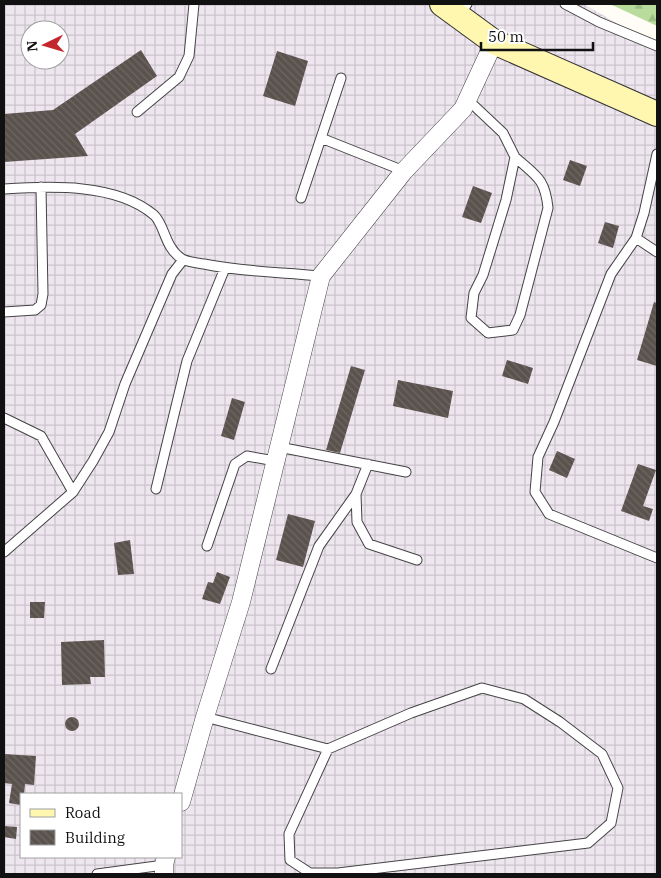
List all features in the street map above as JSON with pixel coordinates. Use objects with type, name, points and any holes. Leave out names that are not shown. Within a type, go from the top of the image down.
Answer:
[{"type":"main road","points":[[456,8],[494,42],[657,114]]},
{"type":"street","points":[[182,798],[241,602],[321,276],[404,171],[463,109],[494,42]]},
{"type":"lane","points":[[137,112],[179,77],[189,56],[194,4]]},
{"type":"lane","points":[[565,4],[599,22],[657,46]]},
{"type":"lane","points":[[302,198],[341,78]]},
{"type":"lane","points":[[468,100],[503,133],[515,157],[538,177],[546,192],[548,208],[520,315],[513,330],[488,333],[471,318],[474,293],[483,274],[506,200],[515,157]]},
{"type":"lane","points":[[321,138],[404,171]]},
{"type":"lane","points":[[657,156],[644,213],[636,238],[611,274],[554,422],[538,457],[535,492],[548,514],[657,558]]},
{"type":"lane","points":[[4,189],[41,187],[90,190],[124,198],[155,216],[172,250],[183,260],[225,268],[321,276]]},
{"type":"lane","points":[[4,312],[35,310],[41,305],[44,294],[41,187]]},
{"type":"lane","points":[[636,238],[657,252]]},
{"type":"lane","points":[[4,552],[73,492],[109,432],[125,384],[156,308],[172,274],[183,260]]},
{"type":"lane","points":[[156,489],[187,361],[225,268]]},
{"type":"lane","points":[[4,418],[41,436],[73,492]]},
{"type":"lane","points":[[207,546],[235,464],[247,456],[277,454],[368,464],[406,472]]},
{"type":"lane","points":[[271,669],[319,546],[356,494],[368,464]]},
{"type":"lane","points":[[356,494],[357,522],[369,544],[417,560]]},
{"type":"lane","points":[[205,717],[328,749],[411,713],[482,688],[524,699],[560,722],[602,754],[618,788],[611,823],[588,843],[338,873],[310,873],[290,860],[289,834],[328,749]]},
{"type":"lane","points":[[97,874],[164,868]]},
{"type":"shaded area","points":[[4,4],[584,4],[645,40],[657,43],[657,874],[4,874]]},
{"type":"green space","points":[[610,4],[657,4],[657,26]]},
{"type":"building","points":[[141,50],[157,76],[75,134],[88,156],[4,162],[4,114],[53,110]]},
{"type":"building","points":[[277,51],[308,61],[295,106],[263,96]]},
{"type":"building","points":[[570,160],[587,166],[580,186],[563,180]]},
{"type":"building","points":[[473,186],[492,193],[481,223],[462,217]]},
{"type":"building","points":[[605,222],[619,226],[613,248],[598,243]]},
{"type":"building","points":[[654,302],[657,303],[657,366],[637,360]]},
{"type":"building","points":[[507,360],[533,368],[528,384],[502,376]]},
{"type":"building","points":[[351,366],[365,370],[340,453],[326,450]]},
{"type":"building","points":[[398,380],[453,391],[448,418],[393,406]]},
{"type":"building","points":[[232,398],[245,402],[234,440],[221,436]]},
{"type":"building","points":[[557,451],[575,459],[567,478],[549,470]]},
{"type":"building","points":[[638,464],[656,470],[643,506],[653,509],[649,521],[621,511]]},
{"type":"building","points":[[288,514],[315,521],[303,567],[276,560]]},
{"type":"building","points":[[130,540],[134,574],[118,575],[114,543]]},
{"type":"building","points":[[217,572],[230,577],[220,604],[202,599],[208,582],[213,583]]},
{"type":"building","points":[[30,602],[45,602],[44,618],[30,618]]},
{"type":"building","points":[[104,640],[105,677],[90,677],[91,684],[62,685],[61,642]]},
{"type":"building","points":[[72,717],[77,719],[79,724],[77,729],[72,731],[67,729],[65,724],[67,719]]},
{"type":"building","points":[[4,754],[36,756],[34,785],[25,784],[24,793],[20,793],[20,805],[9,803],[12,784],[4,783]]},
{"type":"building","points":[[4,826],[17,827],[16,839],[4,837]]}]
